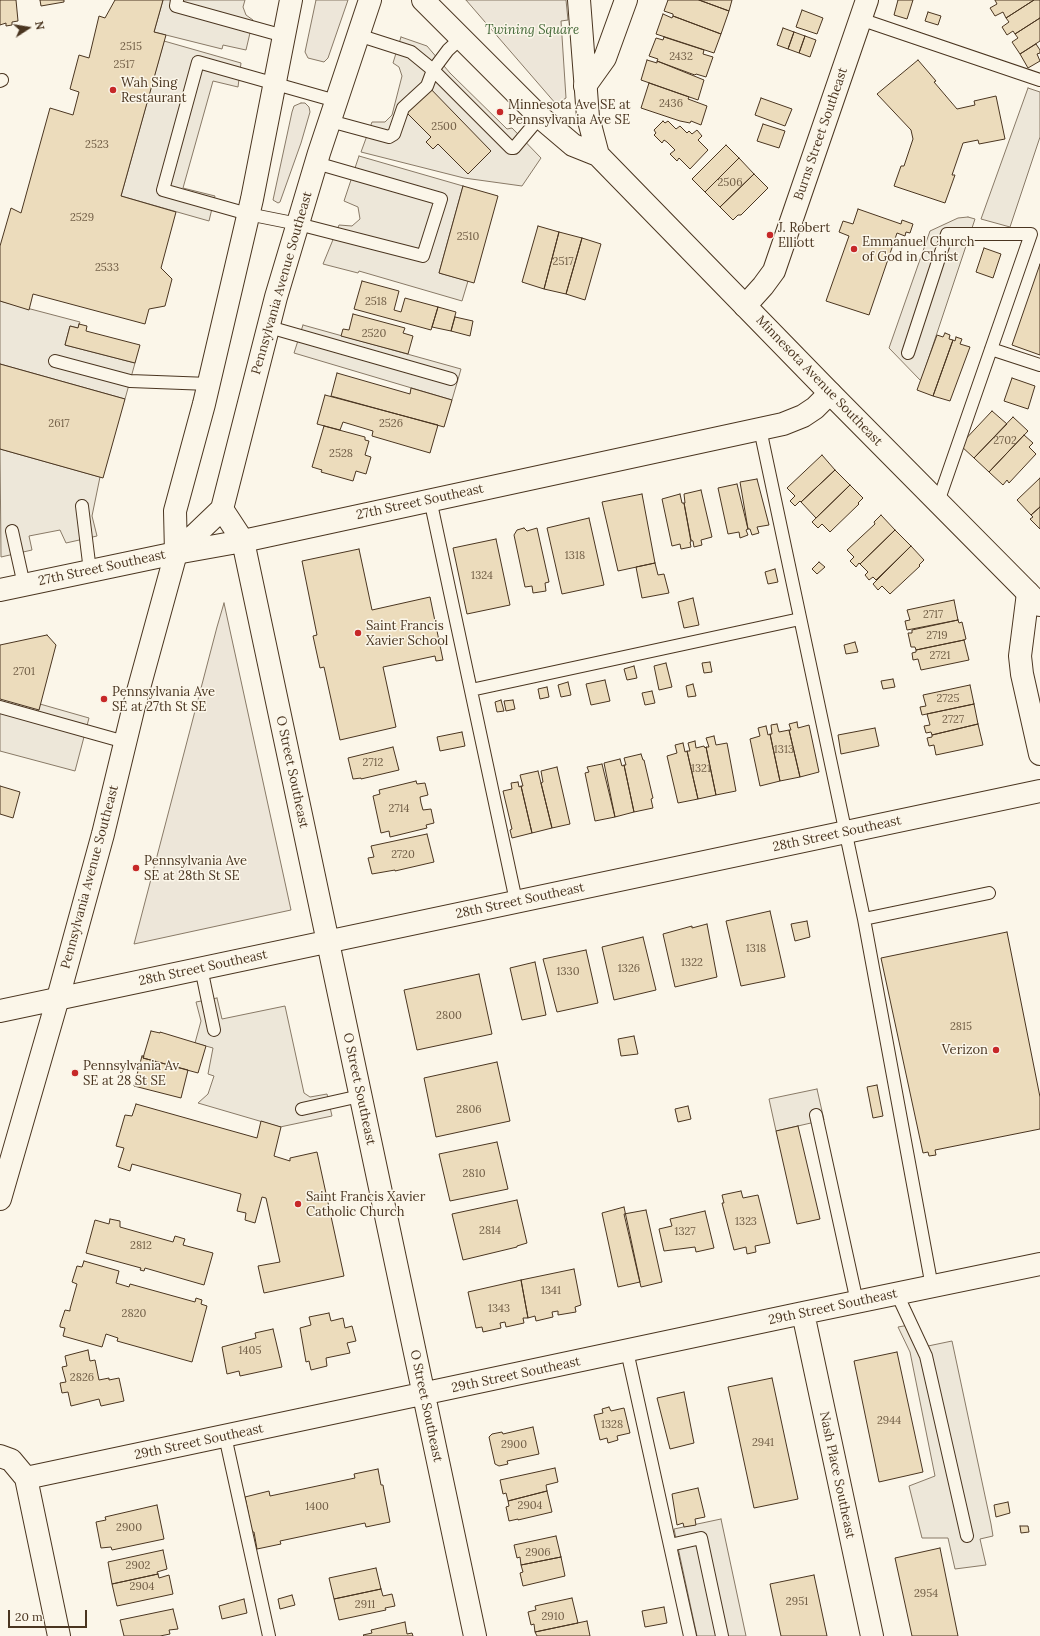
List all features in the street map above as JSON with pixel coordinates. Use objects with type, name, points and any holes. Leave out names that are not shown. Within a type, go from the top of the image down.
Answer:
[{"type":"main road","name":"Pennsylvania Avenue Southeast","points":[[0,1199],[58,998],[103,834],[125,742],[176,553],[175,511],[209,384],[248,214],[292,0]]},
{"type":"main road","name":"Pennsylvania Avenue Southeast","points":[[222,509],[268,327],[316,163],[370,0]]},
{"type":"main road","name":"Minnesota Avenue Southeast","points":[[422,0],[540,117],[573,145],[598,155],[830,393],[1034,599]]},
{"type":"main road","name":"Minnesota Avenue Southeast","points":[[579,0],[588,117],[598,155]]},
{"type":"main road","points":[[585,86],[605,58],[626,0]]},
{"type":"main road","name":"Burns Street Southeast","points":[[745,306],[774,271],[864,9]]},
{"type":"main road","name":"27th Street Southeast","points":[[0,590],[176,553],[243,541],[430,499],[783,424],[802,416],[819,405],[830,393]]},
{"type":"main road","points":[[176,553],[222,509],[243,541]]},
{"type":"main road","name":"O Street Southeast","points":[[243,541],[475,1636]]},
{"type":"main road","points":[[1034,599],[1020,656],[1022,674],[1040,754]]},
{"type":"main road","name":"28th Street Southeast","points":[[0,1011],[1040,791]]},
{"type":"main road","name":"29th Street Southeast","points":[[26,1478],[1040,1264]]},
{"type":"main road","name":"Nash Place Southeast","points":[[803,1313],[872,1636]]},
{"type":"main road","points":[[0,1456],[11,1460],[26,1478],[59,1636]]},
{"type":"lane","points":[[177,0],[176,6],[284,36]]},
{"type":"lane","points":[[864,9],[1040,80]]},
{"type":"lane","points":[[358,35],[411,52],[433,70],[511,148],[514,148],[540,117]]},
{"type":"lane","points":[[330,121],[389,137],[394,134],[402,108],[427,86],[433,70],[448,50],[461,38]]},
{"type":"lane","points":[[316,163],[441,199],[423,256],[298,224],[248,214],[163,190],[198,62],[336,101]]},
{"type":"lane","points":[[908,353],[947,234],[1030,234],[938,502]]},
{"type":"lane","points":[[268,327],[451,379]]},
{"type":"lane","points":[[991,349],[1040,365]]},
{"type":"lane","points":[[55,361],[130,381],[209,384]]},
{"type":"lane","points":[[760,429],[864,920],[932,1286]]},
{"type":"lane","points":[[430,499],[516,901]]},
{"type":"lane","points":[[82,506],[90,571]]},
{"type":"lane","points":[[12,531],[24,585]]},
{"type":"lane","points":[[471,690],[800,620]]},
{"type":"lane","points":[[0,707],[125,742]]},
{"type":"lane","points":[[864,920],[989,893]]},
{"type":"lane","points":[[201,968],[214,1030]]},
{"type":"lane","points":[[302,1109],[360,1096]]},
{"type":"lane","points":[[816,1115],[857,1302]]},
{"type":"lane","points":[[897,1294],[926,1356],[967,1536]]},
{"type":"lane","points":[[627,1351],[690,1636]]},
{"type":"lane","points":[[225,1436],[268,1636]]},
{"type":"lane","points":[[670,1545],[701,1538],[722,1636]]},
{"type":"green space","points":[[316,0],[348,0],[328,58],[324,62],[308,58],[305,52]]},
{"type":"green space","name":"Twining Square","points":[[466,0],[566,0],[568,20],[561,21],[566,98],[556,104]]},
{"type":"green space","points":[[305,103],[309,107],[310,112],[301,143],[280,202],[278,203],[273,200],[292,112],[294,106]]},
{"type":"green space","points":[[224,603],[291,910],[134,944],[217,627]]},
{"type":"shaded area","points":[[163,0],[245,0],[243,7],[246,15],[253,20],[246,50],[223,45],[222,49],[154,32]]},
{"type":"shaded area","points":[[401,37],[427,46],[450,73],[507,129],[512,128],[541,158],[522,186],[464,178],[361,152],[372,122],[385,122],[392,115],[402,76],[399,67],[393,63]],"holes":[[[411,116],[438,144],[433,149],[426,142],[431,137]]]},
{"type":"shaded area","points":[[164,41],[241,63],[238,87],[213,81],[183,188],[215,196],[209,221],[121,196]]},
{"type":"shaded area","points":[[1028,88],[1040,92],[1040,137],[1010,227],[981,219]]},
{"type":"shaded area","points":[[359,156],[463,186],[439,273],[468,281],[462,301],[359,271],[358,273],[323,264],[339,225],[352,226],[360,219],[358,207],[344,201]]},
{"type":"shaded area","points":[[968,217],[975,219],[921,381],[889,348],[930,231],[958,218]]},
{"type":"shaded area","points":[[0,301],[80,322],[78,328],[70,326],[65,345],[135,363],[125,399],[0,364]]},
{"type":"shaded area","points":[[303,325],[461,369],[452,400],[294,353]]},
{"type":"shaded area","points":[[0,449],[100,477],[92,516],[97,536],[66,543],[60,530],[29,536],[32,550],[1,557]]},
{"type":"shaded area","points":[[0,701],[38,712],[40,704],[89,718],[75,771],[0,751]]},
{"type":"shaded area","points":[[217,998],[222,1019],[285,1006],[304,1093],[310,1097],[327,1094],[332,1116],[280,1127],[198,1103],[208,1094],[214,1076],[208,1074],[213,1048],[195,1043],[201,1021],[196,1002]]},
{"type":"shaded area","points":[[817,1089],[824,1120],[776,1131],[769,1099]]},
{"type":"shaded area","points":[[915,1324],[928,1346],[952,1341],[993,1536],[980,1539],[986,1565],[955,1569],[948,1538],[922,1538],[909,1486],[935,1476],[910,1352],[898,1327]]},
{"type":"shaded area","points":[[721,1519],[746,1636],[697,1636],[674,1529]]},
{"type":"building","points":[[0,0],[16,0],[18,21],[12,22],[12,25],[6,26],[6,23],[0,25]]},
{"type":"building","points":[[40,0],[64,0],[64,2],[41,6]]},
{"type":"building","points":[[115,0],[163,0],[154,32],[166,35],[121,196],[176,212],[161,268],[172,279],[165,306],[149,309],[145,324],[33,294],[29,310],[0,301],[0,246],[11,208],[21,213],[50,108],[73,115],[79,92],[70,89],[79,55],[89,58],[99,16],[105,18]]},
{"type":"building","points":[[668,0],[699,0],[729,11],[721,34],[673,16],[673,14],[664,11]]},
{"type":"building","points":[[699,0],[732,0],[729,11]]},
{"type":"building","points":[[898,0],[913,0],[907,19],[894,15]]},
{"type":"building","points":[[995,0],[1034,0],[1006,18],[1003,12],[995,16],[990,8],[997,4]]},
{"type":"building","points":[[1034,0],[1040,0],[1040,18],[1015,34],[1013,31],[1007,35],[1002,27],[1009,22],[1006,18]]},
{"type":"building","points":[[802,10],[823,18],[817,34],[796,27]]},
{"type":"building","points":[[928,12],[941,16],[938,25],[925,21]]},
{"type":"building","points":[[663,14],[672,18],[673,16],[721,34],[714,53],[656,34]]},
{"type":"building","points":[[1040,18],[1040,41],[1020,54],[1012,42],[1018,38],[1015,34]]},
{"type":"building","points":[[783,28],[794,32],[788,49],[777,45]]},
{"type":"building","points":[[794,32],[805,36],[799,53],[788,49]]},
{"type":"building","points":[[805,36],[816,40],[810,57],[799,53]]},
{"type":"building","points":[[664,37],[704,50],[703,54],[713,57],[706,77],[692,74],[657,61],[658,59],[649,56],[656,38],[663,40]]},
{"type":"building","points":[[1036,44],[1040,50],[1040,53],[1037,54],[1040,61],[1028,68],[1020,54]]},
{"type":"building","points":[[647,60],[657,63],[657,61],[704,80],[698,100],[641,80]]},
{"type":"building","points":[[918,60],[957,109],[975,105],[974,101],[996,96],[1005,139],[979,144],[978,140],[963,143],[952,175],[955,175],[945,203],[894,186],[901,166],[904,166],[913,139],[911,130],[877,94]]},
{"type":"building","points":[[424,82],[491,151],[468,174],[438,144],[433,149],[426,142],[431,137],[400,106]]},
{"type":"building","points":[[649,83],[689,97],[688,99],[707,106],[701,125],[691,121],[690,123],[680,121],[641,108]]},
{"type":"building","points":[[761,98],[792,109],[785,126],[755,115]]},
{"type":"building","points":[[663,121],[665,123],[668,121],[676,129],[680,126],[687,133],[689,131],[692,134],[697,130],[702,136],[698,140],[708,150],[690,169],[679,158],[677,161],[670,154],[675,150],[667,142],[664,140],[662,143],[654,135],[656,133],[654,130]]},
{"type":"building","points":[[763,124],[785,131],[779,148],[757,141]]},
{"type":"building","points":[[726,145],[739,158],[705,192],[692,179]]},
{"type":"building","points":[[739,158],[754,174],[720,207],[705,192]]},
{"type":"building","points":[[754,174],[768,188],[741,215],[738,215],[733,220],[720,207]]},
{"type":"building","points":[[463,186],[498,196],[474,283],[439,273]]},
{"type":"building","points":[[858,209],[901,224],[902,220],[913,224],[910,233],[906,232],[905,236],[897,233],[869,315],[826,301],[849,236],[839,232],[843,221],[853,224]]},
{"type":"building","points":[[538,226],[559,232],[544,289],[522,282]]},
{"type":"building","points":[[559,232],[582,238],[566,294],[544,289]]},
{"type":"building","points":[[582,238],[601,244],[585,300],[566,294]]},
{"type":"building","points":[[984,248],[1001,254],[993,278],[976,272]]},
{"type":"building","points":[[1040,264],[1040,355],[1012,345]]},
{"type":"building","points":[[362,281],[399,291],[394,310],[401,312],[405,298],[438,307],[431,330],[354,309]]},
{"type":"building","points":[[438,307],[456,312],[451,331],[432,327]]},
{"type":"building","points":[[353,314],[405,328],[403,333],[413,336],[408,354],[341,336],[343,329],[349,330]]},
{"type":"building","points":[[455,317],[473,321],[470,336],[451,331]]},
{"type":"building","points":[[79,324],[87,326],[86,331],[140,345],[135,363],[65,345],[70,326],[78,328]]},
{"type":"building","points":[[945,333],[950,335],[949,339],[953,340],[933,396],[917,390],[937,335],[943,337]]},
{"type":"building","points":[[956,337],[962,339],[960,344],[970,347],[950,401],[933,396],[953,340],[955,341]]},
{"type":"building","points":[[0,364],[125,399],[103,478],[0,449]]},
{"type":"building","points":[[337,373],[410,394],[411,388],[452,400],[444,427],[331,396]]},
{"type":"building","points":[[1012,378],[1035,386],[1028,409],[1004,401]]},
{"type":"building","points":[[325,395],[438,425],[430,453],[372,436],[373,431],[343,422],[340,430],[317,424]]},
{"type":"building","points":[[992,411],[1007,424],[974,458],[960,445]]},
{"type":"building","points":[[1013,417],[1028,431],[989,472],[974,458]]},
{"type":"building","points":[[324,426],[365,437],[365,440],[369,441],[365,455],[371,457],[366,474],[356,471],[353,481],[321,472],[322,470],[312,467]]},
{"type":"building","points":[[1024,435],[1033,443],[1029,447],[1036,454],[1009,483],[1007,480],[1003,485],[989,472]]},
{"type":"building","points":[[822,455],[835,470],[795,506],[790,501],[795,496],[787,488]]},
{"type":"building","points":[[835,470],[850,485],[816,518],[801,502]]},
{"type":"building","points":[[1040,478],[1040,507],[1031,515],[1017,500]]},
{"type":"building","points":[[757,479],[769,525],[757,527],[759,533],[752,535],[750,529],[748,529],[740,482]]},
{"type":"building","points":[[737,484],[748,529],[746,530],[748,535],[740,538],[739,532],[728,534],[718,488]]},
{"type":"building","points":[[850,485],[863,498],[858,503],[859,504],[830,532],[822,524],[818,528],[812,522]]},
{"type":"building","points":[[701,490],[712,537],[701,540],[702,545],[694,547],[693,541],[691,540],[684,503],[684,494]]},
{"type":"building","points":[[642,494],[655,563],[618,571],[602,502]]},
{"type":"building","points":[[680,494],[682,503],[684,503],[691,542],[691,547],[681,549],[680,544],[672,546],[662,499]]},
{"type":"building","points":[[1040,507],[1040,529],[1030,519],[1033,517],[1031,515]]},
{"type":"building","points":[[881,515],[895,530],[856,567],[850,561],[854,557],[847,550],[875,524],[874,522]]},
{"type":"building","points":[[589,518],[604,585],[562,594],[547,528]]},
{"type":"building","points":[[524,528],[527,531],[537,528],[549,582],[545,583],[546,591],[533,593],[532,586],[525,587],[514,535],[517,530]]},
{"type":"building","points":[[895,530],[911,546],[876,580],[873,577],[869,580],[865,575],[868,572],[860,564]]},
{"type":"building","points":[[496,539],[510,605],[467,614],[453,548]]},
{"type":"building","points":[[911,546],[924,560],[919,565],[920,566],[890,594],[882,586],[878,590],[873,584]]},
{"type":"building","points":[[359,549],[372,610],[430,597],[443,660],[436,661],[435,656],[383,667],[396,727],[340,740],[324,667],[320,668],[313,636],[317,635],[302,561]]},
{"type":"building","points":[[819,562],[825,567],[817,574],[812,569]]},
{"type":"building","points":[[655,563],[658,575],[664,574],[669,593],[642,598],[636,567]]},
{"type":"building","points":[[775,569],[778,582],[768,584],[765,572]]},
{"type":"building","points":[[693,598],[699,625],[684,628],[678,602]]},
{"type":"building","points":[[954,600],[958,620],[907,630],[905,621],[910,620],[907,610]]},
{"type":"building","points":[[958,620],[959,623],[962,622],[966,639],[916,650],[915,647],[911,647],[908,633],[912,633],[912,630]]},
{"type":"building","points":[[47,635],[56,645],[39,710],[0,699],[0,645]]},
{"type":"building","points":[[964,640],[969,660],[921,670],[918,659],[913,660],[912,653],[916,652],[916,650]]},
{"type":"building","points":[[855,642],[858,652],[846,654],[844,645]]},
{"type":"building","points":[[710,662],[712,672],[704,673],[702,663]]},
{"type":"building","points":[[666,663],[672,687],[659,690],[654,666]]},
{"type":"building","points":[[634,666],[637,678],[627,680],[624,669]]},
{"type":"building","points":[[893,679],[895,687],[883,689],[881,681]]},
{"type":"building","points":[[605,680],[610,701],[591,705],[586,684]]},
{"type":"building","points":[[568,682],[571,695],[561,697],[558,685]]},
{"type":"building","points":[[693,684],[696,696],[688,697],[686,686]]},
{"type":"building","points":[[970,685],[974,704],[922,715],[920,707],[926,706],[923,695]]},
{"type":"building","points":[[547,687],[549,697],[540,699],[538,689]]},
{"type":"building","points":[[652,691],[655,703],[645,705],[642,693]]},
{"type":"building","points":[[501,700],[504,711],[497,712],[495,702]]},
{"type":"building","points":[[513,700],[515,709],[506,711],[504,701]]},
{"type":"building","points":[[974,704],[978,724],[932,735],[931,732],[926,733],[924,726],[930,725],[927,714]]},
{"type":"building","points":[[797,722],[798,728],[809,725],[819,772],[800,777],[789,730],[791,730],[789,724]]},
{"type":"building","points":[[777,724],[779,732],[789,730],[800,777],[780,781],[770,734],[772,734],[771,725]]},
{"type":"building","points":[[978,724],[983,745],[936,755],[934,745],[929,746],[927,738],[932,737],[932,735]]},
{"type":"building","points":[[766,726],[768,735],[770,734],[780,781],[760,786],[750,739],[760,736],[758,728]]},
{"type":"building","points":[[875,728],[879,746],[841,754],[838,735]]},
{"type":"building","points":[[462,732],[465,746],[440,751],[437,737]]},
{"type":"building","points":[[714,736],[716,745],[727,743],[736,791],[716,795],[706,747],[709,747],[706,738]]},
{"type":"building","points":[[695,741],[696,748],[706,747],[716,795],[698,799],[687,751],[690,751],[688,743]]},
{"type":"building","points":[[683,743],[685,752],[687,751],[698,799],[678,803],[667,756],[677,753],[675,745]]},
{"type":"building","points":[[393,747],[399,770],[361,779],[353,779],[348,758]]},
{"type":"building","points":[[641,754],[644,760],[653,798],[651,799],[653,808],[634,812],[624,765],[626,765],[624,758]]},
{"type":"building","points":[[620,759],[622,766],[624,765],[634,812],[615,817],[604,763]]},
{"type":"building","points":[[602,764],[615,817],[595,821],[585,773],[589,772],[587,767]]},
{"type":"building","points":[[557,767],[570,824],[552,828],[541,783],[543,782],[541,771]]},
{"type":"building","points":[[538,771],[552,828],[532,833],[521,786],[523,786],[520,775]]},
{"type":"building","points":[[416,781],[417,784],[425,783],[428,795],[420,797],[421,803],[423,810],[431,809],[434,823],[426,825],[427,828],[390,837],[389,831],[381,833],[373,796],[380,794],[379,790]]},
{"type":"building","points":[[518,782],[519,787],[521,786],[532,833],[512,838],[510,830],[512,829],[503,791],[512,789],[511,783]]},
{"type":"building","points":[[0,786],[20,792],[13,818],[0,814]]},
{"type":"building","points":[[427,834],[434,862],[395,871],[372,874],[368,858],[374,857],[371,846]]},
{"type":"building","points":[[770,911],[785,977],[741,986],[726,921]]},
{"type":"building","points":[[807,921],[810,937],[795,941],[791,924]]},
{"type":"building","points":[[707,924],[717,977],[675,987],[663,934],[692,926],[692,928]]},
{"type":"building","points":[[1007,932],[1040,1097],[1040,1129],[935,1150],[936,1155],[929,1156],[928,1152],[923,1153],[881,958]]},
{"type":"building","points":[[643,937],[656,990],[614,1000],[602,947]]},
{"type":"building","points":[[586,950],[598,1003],[557,1012],[543,959]]},
{"type":"building","points":[[535,962],[546,1015],[522,1020],[510,968]]},
{"type":"building","points":[[479,974],[492,1034],[417,1050],[404,990]]},
{"type":"building","points":[[151,1031],[160,1032],[206,1046],[198,1073],[143,1058]]},
{"type":"building","points":[[634,1036],[638,1054],[621,1056],[618,1039]]},
{"type":"building","points":[[142,1056],[144,1056],[143,1058],[188,1070],[181,1098],[134,1086]]},
{"type":"building","points":[[497,1062],[510,1121],[436,1137],[424,1078]]},
{"type":"building","points":[[877,1085],[883,1116],[873,1118],[867,1087]]},
{"type":"building","name":"Saint Francis Xavier Catholic Church","points":[[136,1104],[257,1138],[261,1121],[281,1127],[274,1156],[290,1161],[290,1158],[317,1152],[344,1276],[264,1293],[258,1266],[280,1262],[266,1198],[262,1197],[255,1223],[245,1220],[246,1213],[237,1211],[241,1194],[132,1164],[130,1171],[118,1167],[124,1148],[116,1146],[125,1115],[132,1116]]},
{"type":"building","points":[[688,1106],[691,1119],[678,1122],[675,1109]]},
{"type":"building","points":[[798,1126],[820,1219],[797,1224],[776,1131]]},
{"type":"building","points":[[497,1142],[508,1189],[450,1201],[439,1154]]},
{"type":"building","points":[[741,1191],[743,1198],[758,1195],[770,1243],[755,1246],[756,1252],[747,1254],[746,1247],[734,1250],[722,1203],[724,1203],[722,1195]]},
{"type":"building","points":[[517,1200],[527,1243],[517,1247],[463,1260],[452,1214]]},
{"type":"building","points":[[624,1207],[640,1282],[618,1287],[602,1213]]},
{"type":"building","points":[[646,1210],[662,1282],[641,1287],[624,1214]]},
{"type":"building","points":[[705,1211],[714,1248],[696,1252],[695,1247],[664,1251],[659,1229],[672,1226],[670,1219]]},
{"type":"building","points":[[110,1219],[120,1221],[120,1227],[173,1242],[175,1236],[185,1239],[183,1245],[213,1253],[204,1285],[145,1268],[144,1271],[140,1270],[141,1268],[86,1253],[95,1220],[109,1224]]},
{"type":"building","points":[[84,1261],[119,1271],[116,1283],[129,1287],[130,1284],[195,1302],[196,1298],[202,1300],[201,1304],[207,1306],[192,1362],[117,1341],[118,1338],[106,1334],[102,1347],[63,1336],[65,1328],[60,1327],[60,1325],[65,1310],[70,1311],[77,1284],[72,1282],[77,1266],[82,1267]]},
{"type":"building","points":[[574,1269],[581,1305],[575,1307],[576,1312],[558,1315],[558,1311],[552,1312],[553,1317],[536,1321],[535,1316],[528,1318],[521,1280]]},
{"type":"building","points":[[521,1280],[528,1318],[523,1318],[524,1323],[506,1327],[505,1322],[500,1323],[501,1328],[483,1332],[482,1327],[476,1328],[468,1292]]},
{"type":"building","points":[[329,1313],[331,1321],[343,1318],[345,1328],[352,1326],[356,1341],[347,1343],[350,1353],[326,1358],[327,1366],[311,1370],[309,1361],[306,1362],[300,1328],[311,1325],[309,1317]]},
{"type":"building","points":[[273,1329],[282,1367],[240,1376],[239,1371],[227,1374],[222,1347],[256,1338],[255,1333]]},
{"type":"building","points":[[88,1350],[90,1361],[95,1360],[99,1380],[119,1378],[124,1401],[101,1406],[99,1399],[71,1406],[68,1392],[62,1393],[60,1383],[66,1382],[62,1367],[67,1366],[65,1356]]},
{"type":"building","points":[[897,1352],[923,1472],[879,1482],[854,1361]]},
{"type":"building","points":[[772,1378],[798,1499],[754,1508],[728,1387]]},
{"type":"building","points":[[684,1392],[694,1443],[670,1449],[657,1398]]},
{"type":"building","points":[[609,1407],[611,1411],[624,1408],[630,1433],[617,1436],[618,1440],[608,1443],[607,1438],[600,1440],[594,1415],[603,1413],[602,1409]]},
{"type":"building","points":[[533,1427],[539,1454],[507,1461],[508,1464],[499,1466],[495,1464],[489,1437],[492,1434],[502,1432],[503,1434]]},
{"type":"building","points":[[555,1468],[558,1482],[546,1485],[547,1491],[508,1501],[506,1493],[503,1494],[500,1480]]},
{"type":"building","points":[[378,1469],[381,1485],[383,1485],[390,1522],[366,1527],[365,1523],[280,1541],[281,1544],[257,1549],[245,1497],[269,1491],[270,1496],[355,1478],[354,1474]]},
{"type":"building","points":[[698,1488],[705,1517],[695,1519],[696,1525],[684,1527],[683,1523],[677,1525],[672,1494]]},
{"type":"building","points":[[547,1491],[552,1512],[509,1521],[506,1507],[509,1506],[508,1501]]},
{"type":"building","points":[[1008,1502],[1010,1513],[996,1517],[994,1505]]},
{"type":"building","points":[[157,1505],[164,1539],[112,1550],[111,1547],[101,1548],[96,1522],[106,1520],[105,1517]]},
{"type":"building","points":[[1020,1526],[1028,1526],[1029,1532],[1021,1533]]},
{"type":"building","points":[[556,1536],[561,1557],[521,1565],[520,1557],[517,1558],[514,1545]]},
{"type":"building","points":[[940,1548],[958,1636],[912,1636],[895,1558]]},
{"type":"building","points":[[163,1550],[167,1569],[157,1572],[158,1574],[112,1584],[108,1562]]},
{"type":"building","points":[[561,1557],[565,1576],[523,1586],[520,1573],[523,1572],[521,1565]]},
{"type":"building","points":[[376,1568],[381,1589],[334,1599],[329,1578]]},
{"type":"building","points":[[158,1574],[159,1578],[169,1575],[173,1594],[117,1606],[112,1584]]},
{"type":"building","points":[[814,1575],[827,1636],[781,1636],[770,1584]]},
{"type":"building","points":[[381,1589],[383,1596],[392,1594],[395,1606],[385,1608],[386,1610],[339,1620],[334,1599]]},
{"type":"building","points":[[292,1595],[295,1605],[280,1609],[278,1599]]},
{"type":"building","points":[[572,1598],[578,1623],[535,1632],[534,1624],[531,1625],[528,1612],[536,1610],[535,1606]]},
{"type":"building","points":[[244,1599],[247,1613],[222,1619],[219,1606]]},
{"type":"building","points":[[664,1607],[667,1623],[645,1627],[642,1611]]},
{"type":"building","points":[[173,1609],[178,1629],[169,1630],[170,1634],[160,1636],[124,1636],[120,1620]]},
{"type":"building","points":[[587,1621],[590,1636],[537,1636],[535,1632]]},
{"type":"building","points":[[405,1622],[407,1634],[412,1633],[413,1636],[363,1635],[372,1633],[371,1630]]},
{"type":"place","name":"Wah Sing Restaurant","points":[[113,90]]},
{"type":"place","name":"Minnesota Ave SE at Pennsylvania Ave SE","points":[[500,112]]},
{"type":"place","name":"J. Robert Elliott","points":[[770,235]]},
{"type":"place","name":"Emmanuel Church of God in Christ","points":[[854,249]]},
{"type":"place","name":"Saint Francis Xavier School","points":[[358,633]]},
{"type":"place","name":"Pennsylvania Ave SE at 27th St SE","points":[[104,699]]},
{"type":"place","name":"Pennsylvania Ave SE at 28th St SE","points":[[136,868]]},
{"type":"place","name":"Verizon","points":[[996,1050]]},
{"type":"place","name":"Pennsylvania Av SE at 28 St SE","points":[[75,1073]]},
{"type":"place","name":"Saint Francis Xavier Catholic Church","points":[[298,1204]]}]
